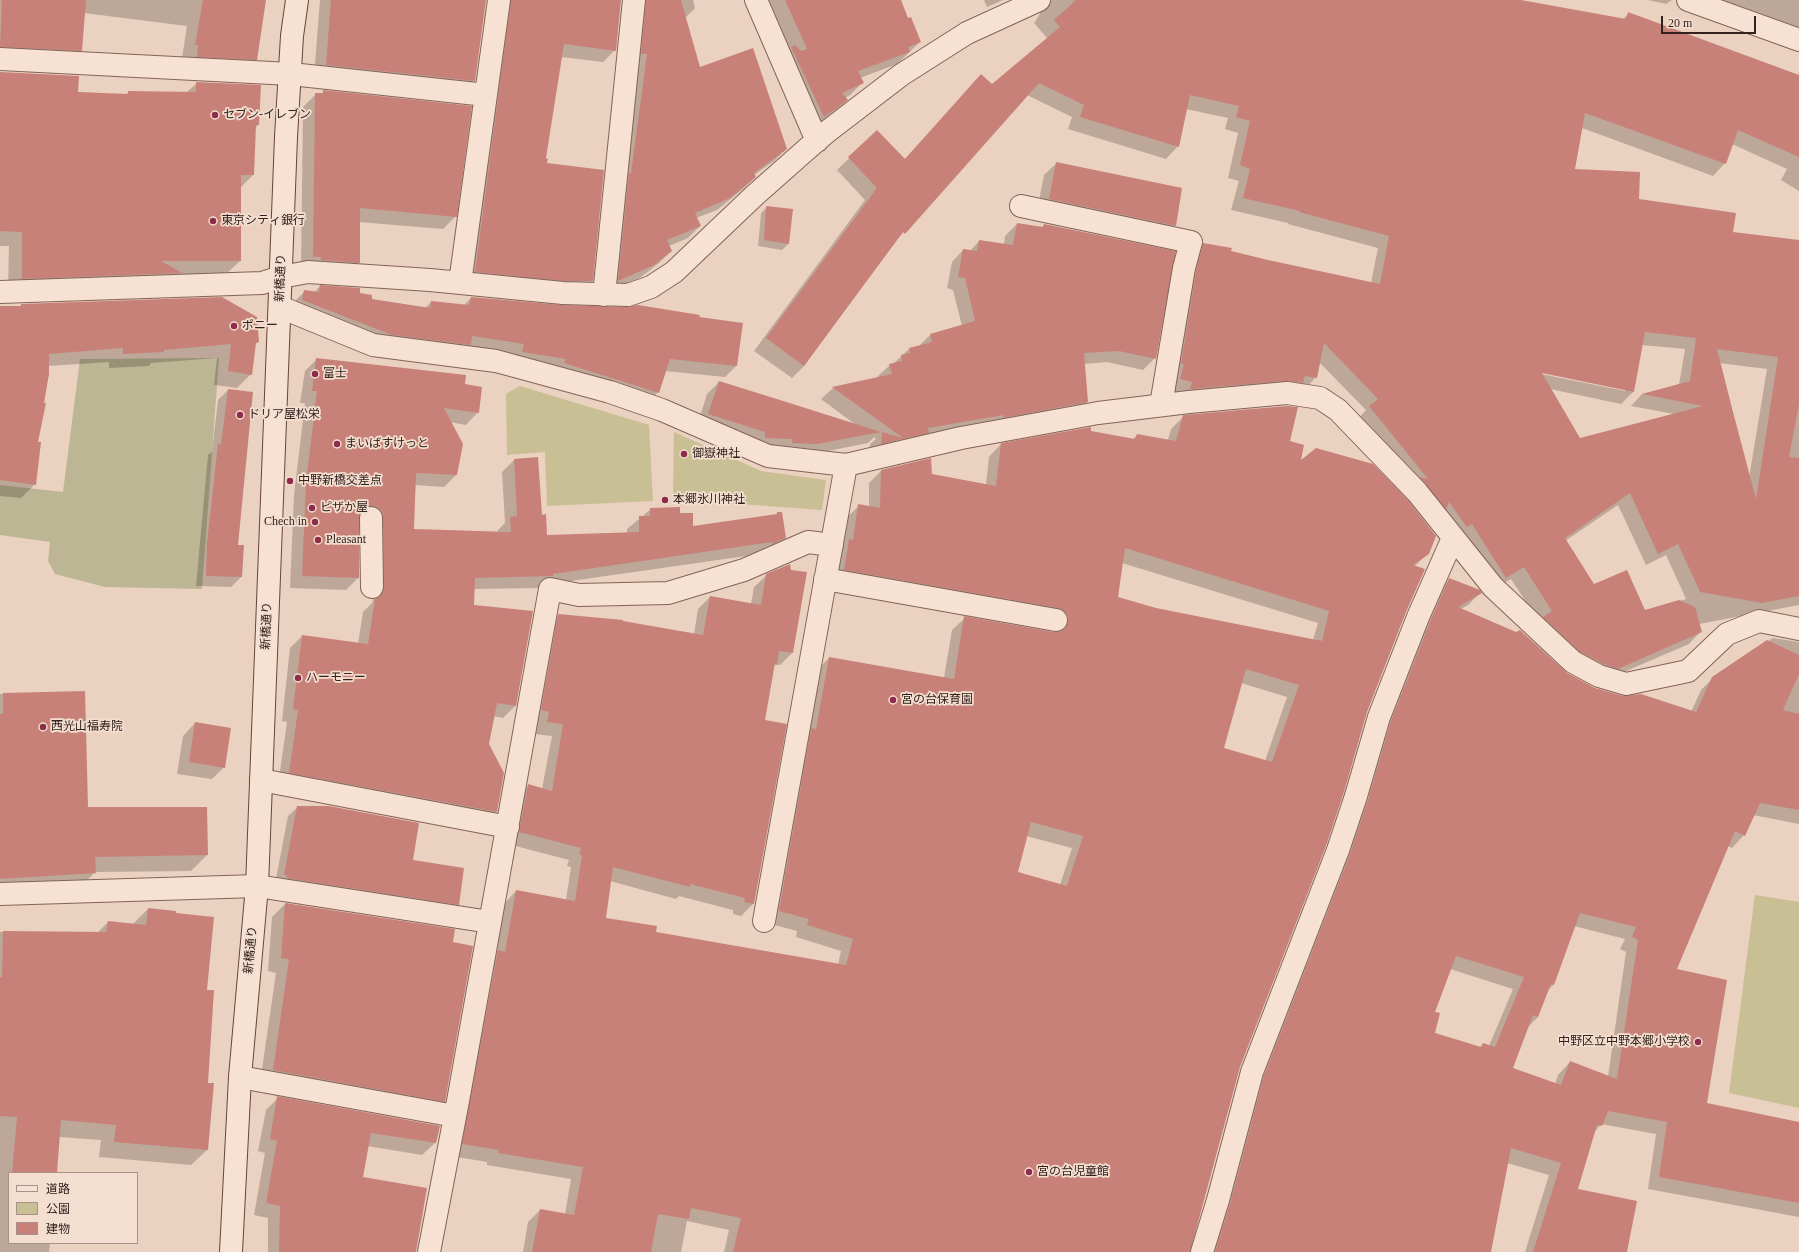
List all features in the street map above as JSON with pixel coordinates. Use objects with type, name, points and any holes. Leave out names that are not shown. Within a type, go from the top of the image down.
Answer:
[{"type":"street","name":"新橋通り","points":[[231,1252],[240,1077],[257,886],[281,277],[291,74],[297,0]]},
{"type":"street","points":[[460,283],[499,0]]},
{"type":"street","points":[[604,294],[634,0]]},
{"type":"street","points":[[756,0],[817,141]]},
{"type":"street","points":[[0,292],[262,283],[281,277],[308,272],[460,283],[563,293],[628,295],[651,287],[674,272],[755,195],[817,141],[901,75],[960,38],[1039,0]]},
{"type":"street","points":[[1688,0],[1799,40]]},
{"type":"street","points":[[0,59],[291,74],[486,95]]},
{"type":"street","points":[[1021,206],[1191,242],[1184,268],[1161,405]]},
{"type":"street","points":[[280,307],[373,345],[496,361],[610,392],[662,410],[768,456],[846,465],[961,438],[1098,413],[1161,405],[1287,393],[1320,398],[1338,410],[1418,492],[1493,587],[1573,662],[1600,676],[1626,684],[1688,671],[1727,634],[1759,621],[1799,629]]},
{"type":"street","points":[[764,921],[846,465]]},
{"type":"street","points":[[371,518],[372,587]]},
{"type":"street","points":[[1202,1252],[1218,1200],[1252,1072],[1338,850],[1382,710],[1418,617],[1453,538]]},
{"type":"street","points":[[429,1252],[508,827],[550,589],[579,595],[668,593],[744,570],[808,542],[832,546]]},
{"type":"street","points":[[825,579],[1056,620]]},
{"type":"street","points":[[261,780],[508,827]]},
{"type":"street","points":[[0,894],[257,886],[490,922]]},
{"type":"street","points":[[240,1077],[455,1116]]},
{"type":"green space","points":[[520,386],[649,425],[653,501],[547,506],[545,452],[507,455],[506,394]]},
{"type":"green space","points":[[674,432],[761,471],[826,480],[822,510],[673,499]]},
{"type":"green space","points":[[1755,895],[1799,902],[1799,1108],[1729,1093]]},
{"type":"shaded area","points":[[219,358],[202,589],[105,587],[55,574],[48,561],[50,542],[0,535],[0,485],[63,492],[80,359]]},
{"type":"building","points":[[2,0],[86,0],[82,51],[0,47]]},
{"type":"building","points":[[203,0],[266,0],[257,60],[197,57],[198,45],[195,45]]},
{"type":"building","points":[[331,0],[486,0],[475,81],[326,65]]},
{"type":"building","points":[[511,0],[621,0],[616,51],[564,44],[546,158],[548,159],[547,163],[604,170],[593,281],[564,281],[475,272]]},
{"type":"building","points":[[646,0],[681,0],[700,67],[753,48],[787,149],[754,173],[756,177],[730,198],[695,213],[701,226],[667,240],[672,251],[654,265],[618,281],[629,173],[631,173],[647,54],[641,54]]},
{"type":"building","points":[[785,0],[901,0],[908,18],[911,17],[921,42],[908,47],[910,52],[858,71],[864,83],[842,93],[848,100],[824,117],[791,47],[795,45],[801,51],[807,49]]},
{"type":"building","points":[[1076,0],[1521,0],[1626,19],[1628,12],[1799,75],[1799,157],[1738,130],[1726,164],[1585,113],[1575,169],[1640,172],[1639,199],[1736,213],[1733,232],[1799,240],[1799,404],[1789,457],[1799,458],[1799,596],[1762,603],[1700,592],[1678,544],[1658,554],[1630,493],[1565,538],[1594,584],[1627,570],[1645,610],[1679,600],[1695,607],[1702,632],[1618,669],[1580,652],[1543,617],[1552,611],[1524,567],[1506,578],[1472,524],[1467,527],[1449,502],[1446,509],[1420,477],[1428,479],[1369,406],[1378,399],[1324,343],[1317,378],[1305,376],[1303,383],[1286,381],[1190,389],[1192,382],[1180,379],[1184,364],[1181,364],[1196,271],[1203,243],[1232,248],[1231,251],[1268,260],[1380,284],[1389,236],[1299,212],[1300,211],[1243,198],[1250,169],[1240,165],[1250,121],[1236,117],[1239,106],[1190,95],[1179,147],[1080,117],[1084,105],[1039,83],[905,234],[903,232],[804,366],[766,338],[877,188],[848,157],[877,130],[905,159],[981,74],[992,84],[1060,27],[1054,20]],"holes":[[[1645,332],[1696,338],[1690,381],[1642,394],[1703,406],[1580,438],[1542,373],[1634,392]],[[1717,349],[1778,357],[1756,499],[1733,412]]]},
{"type":"building","points":[[0,72],[79,76],[78,92],[128,94],[128,91],[196,92],[196,82],[261,85],[259,125],[256,125],[254,175],[241,175],[241,261],[161,261],[182,273],[22,279],[22,232],[0,231]]},
{"type":"building","points":[[323,90],[472,106],[457,217],[360,208],[360,263],[321,260],[321,257],[313,257],[315,93],[323,93]]},
{"type":"building","points":[[1056,162],[1182,188],[1176,226],[1049,199]]},
{"type":"building","points":[[766,206],[793,209],[789,244],[764,240]]},
{"type":"building","points":[[1017,223],[1043,227],[1044,224],[1176,251],[1156,359],[1119,351],[1084,353],[1088,402],[1003,418],[1004,415],[928,428],[929,433],[881,444],[882,432],[903,438],[832,387],[892,374],[889,364],[902,361],[901,355],[910,353],[909,348],[932,342],[930,334],[975,321],[965,278],[958,277],[963,249],[977,251],[979,240],[1013,245]]},
{"type":"building","points":[[320,285],[360,288],[360,293],[372,295],[372,299],[430,308],[431,301],[469,305],[471,297],[563,305],[628,307],[638,305],[700,315],[699,317],[743,323],[737,366],[670,359],[659,393],[564,363],[566,359],[522,352],[524,344],[472,336],[471,345],[392,335],[302,300],[304,290],[319,292]]},
{"type":"building","points":[[222,297],[257,317],[259,342],[256,343],[252,375],[228,371],[231,344],[164,350],[164,352],[123,354],[123,348],[49,354],[49,374],[44,403],[46,403],[38,442],[41,442],[36,485],[0,480],[0,306]]},
{"type":"building","points":[[316,358],[466,375],[465,384],[482,387],[479,413],[444,408],[463,444],[457,475],[416,473],[414,529],[511,532],[510,517],[517,516],[514,459],[538,457],[542,515],[546,514],[547,535],[639,532],[639,516],[650,516],[650,508],[680,507],[680,513],[693,513],[693,526],[782,512],[786,538],[771,544],[772,542],[553,574],[553,576],[475,578],[474,605],[533,611],[516,706],[497,703],[489,744],[504,773],[497,812],[289,773],[298,710],[293,709],[302,635],[368,644],[375,599],[383,593],[384,587],[383,517],[382,512],[377,507],[371,506],[364,508],[360,512],[359,518],[359,578],[302,576],[306,482],[317,391],[312,391]]},
{"type":"building","points":[[719,381],[881,432],[817,444],[792,443],[792,439],[765,438],[765,432],[708,414]]},
{"type":"building","points":[[228,389],[253,392],[238,545],[244,545],[242,577],[206,576],[207,543],[218,444],[221,445]]},
{"type":"building","points":[[1287,406],[1298,407],[1290,441],[1304,445],[1301,460],[1316,448],[1373,464],[1408,500],[1436,536],[1429,554],[1413,565],[1425,569],[1406,612],[1367,712],[1344,792],[1326,846],[1240,1067],[1190,1252],[733,1252],[741,1218],[691,1208],[689,1219],[658,1214],[651,1252],[532,1252],[540,1209],[574,1215],[583,1167],[498,1153],[499,1150],[462,1144],[498,950],[505,952],[516,890],[575,901],[582,855],[579,854],[581,848],[519,832],[528,784],[552,791],[563,724],[547,722],[549,712],[541,710],[558,614],[623,620],[703,635],[710,596],[761,605],[766,574],[790,564],[791,570],[807,572],[793,653],[779,651],[777,664],[775,663],[765,720],[787,724],[754,904],[744,902],[745,898],[690,884],[690,887],[613,867],[606,918],[657,926],[656,932],[846,965],[853,939],[807,925],[809,919],[779,911],[811,728],[816,729],[829,657],[954,679],[964,616],[1054,632],[1060,632],[1065,628],[1068,622],[1068,616],[1064,611],[1058,608],[844,570],[849,539],[853,540],[858,504],[880,508],[881,470],[931,458],[932,474],[996,486],[1001,443],[1091,427],[1091,431],[1135,439],[1137,434],[1176,441],[1183,415]],"holes":[[[1125,548],[1329,611],[1322,641],[1156,608],[1118,597]],[[1246,669],[1299,685],[1272,762],[1224,748]],[[1031,822],[1083,836],[1067,886],[1018,872]]]},
{"type":"building","points":[[1449,578],[1480,590],[1482,593],[1458,607],[1516,632],[1520,630],[1567,673],[1595,688],[1623,696],[1641,694],[1696,712],[1712,677],[1767,640],[1799,655],[1799,674],[1783,710],[1799,714],[1799,810],[1760,803],[1745,836],[1735,831],[1677,969],[1727,980],[1707,1103],[1799,1122],[1799,1203],[1659,1177],[1667,1122],[1608,1111],[1602,1126],[1597,1125],[1578,1189],[1637,1201],[1627,1252],[1533,1252],[1561,1163],[1511,1148],[1491,1252],[1215,1252],[1230,1204],[1264,1076],[1350,854],[1368,800],[1391,721]],"holes":[[[1580,913],[1636,927],[1632,937],[1638,940],[1617,1079],[1570,1061],[1561,1085],[1513,1068],[1533,1015],[1538,1017],[1551,984],[1554,985]],[[1456,956],[1524,977],[1495,1047],[1483,1043],[1481,1047],[1435,1033],[1440,1013],[1435,1012]]]},
{"type":"building","points":[[85,691],[88,807],[207,807],[208,855],[95,857],[96,873],[0,879],[0,714],[3,714],[3,693]]},
{"type":"building","points":[[195,722],[231,728],[225,768],[189,762]]},
{"type":"building","points":[[297,806],[329,806],[419,823],[413,860],[464,868],[459,905],[286,878],[287,875],[284,875]]},
{"type":"building","points":[[285,903],[455,929],[453,942],[473,946],[445,1102],[273,1070],[289,959],[281,958]]},
{"type":"building","points":[[148,908],[214,917],[207,990],[214,990],[208,1083],[214,1083],[208,1150],[114,1142],[116,1125],[61,1120],[57,1172],[12,1172],[17,1117],[0,1116],[0,977],[2,977],[3,931],[106,932],[108,921],[146,925]]},
{"type":"building","points":[[277,1096],[440,1126],[436,1143],[371,1133],[363,1177],[427,1188],[416,1252],[279,1252],[280,1206],[266,1203],[277,1141],[270,1139]]},
{"type":"place","name":"セブン-イレブン","points":[[215,115]]},
{"type":"place","name":"東京シティ銀行","points":[[213,221]]},
{"type":"place","name":"ポニー","points":[[234,326]]},
{"type":"place","name":"富士","points":[[315,374]]},
{"type":"place","name":"ドリア屋松栄","points":[[240,415]]},
{"type":"place","name":"まいばすけっと","points":[[337,444]]},
{"type":"place","name":"御嶽神社","points":[[684,454]]},
{"type":"place","name":"中野新橋交差点","points":[[290,481]]},
{"type":"place","name":"本郷氷川神社","points":[[665,500]]},
{"type":"place","name":"ピザか屋","points":[[312,508]]},
{"type":"place","name":"Chech in","points":[[315,522]]},
{"type":"place","name":"Pleasant","points":[[318,540]]},
{"type":"place","name":"ハーモニー","points":[[298,678]]},
{"type":"place","name":"宮の台保育園","points":[[893,700]]},
{"type":"place","name":"西光山福寿院","points":[[43,727]]},
{"type":"place","name":"中野区立中野本郷小学校","points":[[1698,1042]]},
{"type":"place","name":"宮の台児童館","points":[[1029,1172]]}]
